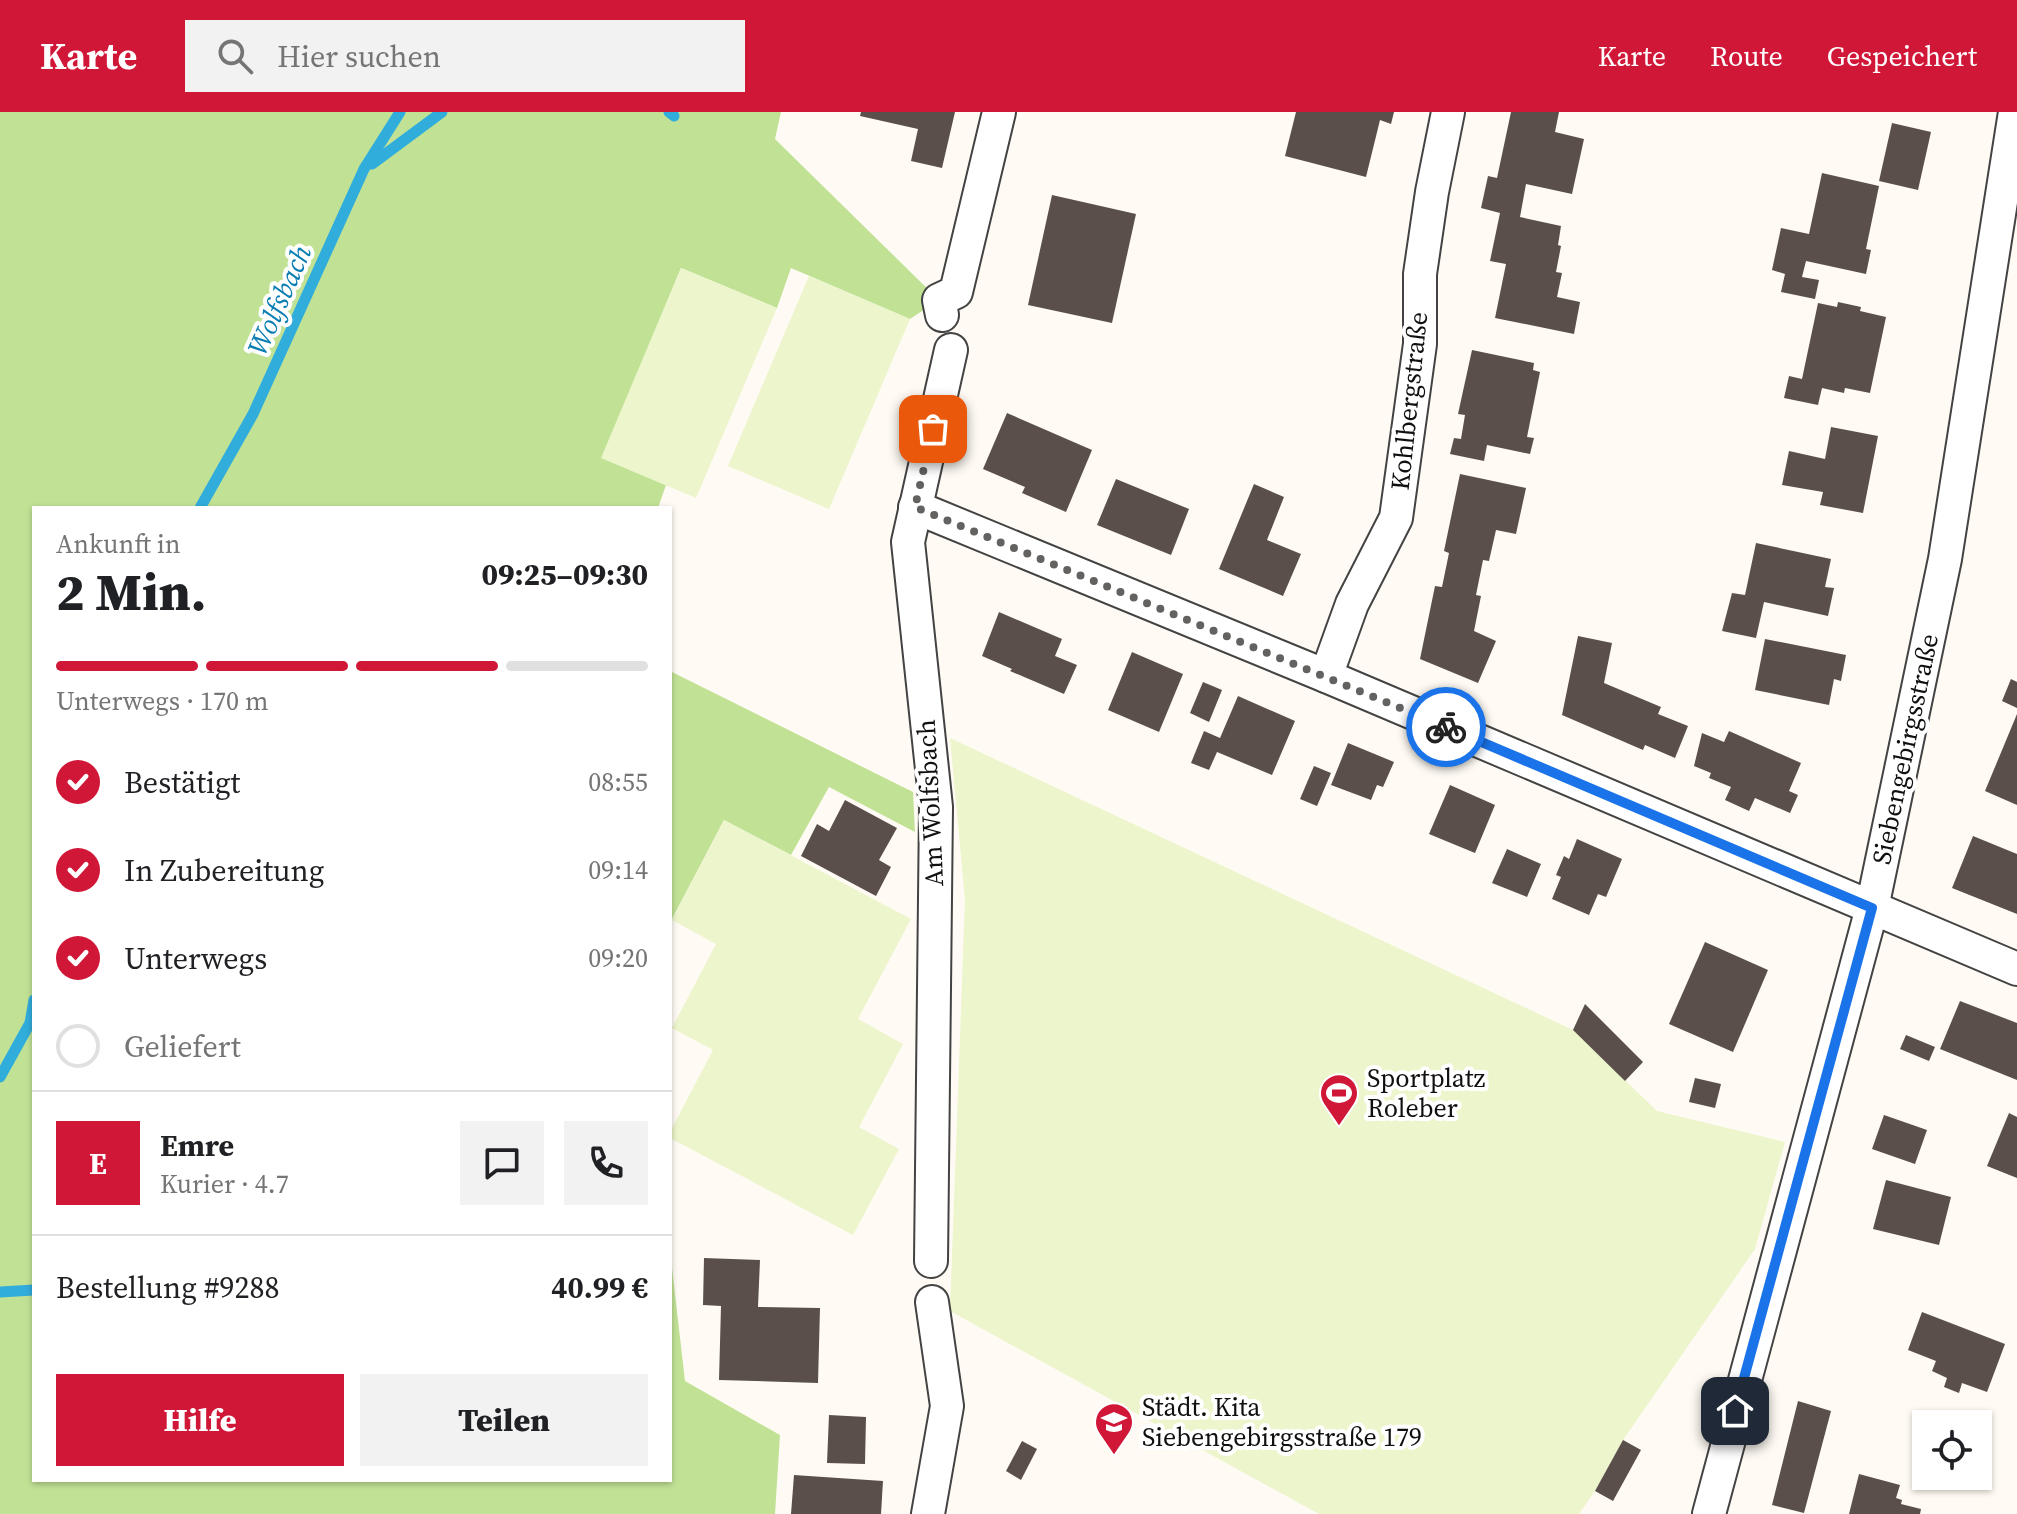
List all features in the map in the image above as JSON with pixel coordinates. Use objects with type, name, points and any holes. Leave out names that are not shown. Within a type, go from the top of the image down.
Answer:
[{"type":"street","points":[[942,315],[939,300],[956,292],[999,112]]},
{"type":"street","name":"Kohlbergstraße","points":[[1326,676],[1352,604],[1396,518],[1420,344],[1420,274],[1448,112]]},
{"type":"street","name":"Siebengebirgsstraße","points":[[1709,1514],[1872,908],[1945,559],[2015,130]]},
{"type":"street","name":"Am Wolfsbach","points":[[931,1261],[936,807],[908,542],[951,350]]},
{"type":"street","points":[[915,507],[1326,676],[2017,969]]},
{"type":"street","points":[[928,1514],[947,1406],[932,1302]]},
{"type":"green space","points":[[0,112],[781,112],[775,139],[939,300],[910,319],[791,268],[777,308],[681,268],[602,458],[666,485],[659,506],[32,506],[32,1482],[672,1482],[672,1267],[685,1381],[780,1435],[775,1514],[0,1514]]},
{"type":"green space","points":[[681,268],[777,308],[696,498],[601,458]]},
{"type":"green space","points":[[809,276],[910,319],[829,509],[728,466]]},
{"type":"green space","points":[[672,672],[913,792],[915,832],[829,787],[791,855],[724,820],[672,919]]},
{"type":"green space","name":"Sportplatz Roleber","points":[[950,738],[1573,1030],[1657,1111],[1785,1142],[1755,1249],[1623,1440],[1579,1514],[1319,1514],[950,1311],[965,900]]},
{"type":"green space","points":[[724,820],[911,919],[858,1019],[903,1044],[859,1127],[899,1149],[853,1235],[672,1139],[672,1128],[713,1050],[672,1028],[716,944],[672,920]]},
{"type":"building","points":[[861,112],[955,112],[942,168],[911,161],[918,129],[860,116]]},
{"type":"building","points":[[1296,112],[1394,112],[1391,124],[1380,120],[1366,177],[1285,156]]},
{"type":"building","points":[[1511,112],[1559,112],[1555,132],[1584,139],[1572,194],[1526,184],[1520,217],[1561,226],[1556,272],[1562,273],[1557,297],[1580,302],[1574,334],[1495,318],[1506,264],[1490,261],[1500,213],[1481,208],[1488,176],[1497,178]]},
{"type":"building","points":[[1892,123],[1931,132],[1918,190],[1879,181]]},
{"type":"building","points":[[1822,173],[1879,186],[1866,249],[1871,250],[1866,274],[1806,261],[1802,277],[1819,280],[1815,299],[1781,292],[1785,274],[1772,270],[1781,228],[1809,234]]},
{"type":"building","points":[[1052,195],[1136,214],[1112,323],[1028,305]]},
{"type":"building","points":[[1838,302],[1886,317],[1870,393],[1845,388],[1844,393],[1822,388],[1818,405],[1784,398],[1789,376],[1802,379],[1818,303],[1837,307]]},
{"type":"building","points":[[1472,350],[1534,363],[1533,370],[1540,372],[1527,437],[1534,438],[1530,454],[1487,445],[1484,461],[1450,454],[1454,438],[1461,439],[1465,415],[1458,414]]},
{"type":"building","points":[[1007,413],[1092,450],[1066,512],[1022,493],[1025,487],[983,469]]},
{"type":"building","points":[[1831,427],[1878,436],[1863,513],[1820,505],[1823,492],[1782,485],[1789,451],[1825,459]]},
{"type":"building","points":[[1460,474],[1526,488],[1516,534],[1496,530],[1489,561],[1483,560],[1476,595],[1481,596],[1474,631],[1496,641],[1478,683],[1420,659],[1435,586],[1442,587],[1449,553],[1444,551]]},
{"type":"building","points":[[1116,479],[1189,509],[1171,555],[1097,525]]},
{"type":"building","points":[[1254,484],[1284,497],[1267,540],[1301,554],[1283,596],[1219,569]]},
{"type":"building","points":[[1756,543],[1831,559],[1825,587],[1834,588],[1828,616],[1764,602],[1756,638],[1722,631],[1732,593],[1745,595]]},
{"type":"building","points":[[999,612],[1062,639],[1055,656],[1077,665],[1064,694],[982,656]]},
{"type":"building","points":[[1578,636],[1612,643],[1604,683],[1661,707],[1658,714],[1688,726],[1675,758],[1645,745],[1643,750],[1562,715]]},
{"type":"building","points":[[1765,639],[1846,655],[1841,681],[1834,679],[1829,705],[1755,690]]},
{"type":"building","points":[[1132,652],[1183,674],[1159,732],[1108,710]]},
{"type":"building","points":[[2011,679],[2017,682],[2017,708],[2002,701]]},
{"type":"building","points":[[1203,682],[1222,690],[1209,722],[1190,713]]},
{"type":"building","points":[[1238,696],[1295,721],[1272,775],[1217,752],[1209,770],[1191,763],[1204,731],[1220,738]]},
{"type":"building","points":[[2017,714],[2017,805],[1985,791]]},
{"type":"building","points":[[1729,731],[1801,763],[1789,791],[1798,795],[1790,813],[1755,798],[1749,811],[1725,800],[1731,787],[1709,778],[1711,773],[1694,766],[1702,733],[1724,742]]},
{"type":"building","points":[[1348,743],[1394,762],[1383,787],[1377,785],[1371,800],[1331,785]]},
{"type":"building","points":[[1314,766],[1331,773],[1317,806],[1300,799]]},
{"type":"building","points":[[1450,785],[1495,805],[1475,853],[1429,834]]},
{"type":"building","points":[[845,800],[897,828],[879,860],[891,867],[876,896],[801,856],[817,824],[829,831]]},
{"type":"building","points":[[1973,836],[2017,854],[2017,914],[1952,888]]},
{"type":"building","points":[[1577,839],[1622,859],[1606,897],[1598,894],[1589,915],[1552,899],[1561,877],[1556,875],[1564,856],[1569,859]]},
{"type":"building","points":[[1507,849],[1541,864],[1527,897],[1492,883]]},
{"type":"building","points":[[1705,942],[1768,970],[1733,1052],[1669,1024]]},
{"type":"building","points":[[1960,1001],[2017,1023],[2017,1080],[1940,1049]]},
{"type":"building","points":[[1585,1004],[1643,1062],[1625,1081],[1573,1030]]},
{"type":"building","points":[[1906,1035],[1935,1047],[1929,1061],[1900,1049]]},
{"type":"building","points":[[1695,1078],[1721,1084],[1715,1108],[1689,1102]]},
{"type":"building","points":[[2009,1113],[2017,1117],[2017,1178],[1987,1166]]},
{"type":"building","points":[[1884,1115],[1927,1130],[1915,1164],[1872,1149]]},
{"type":"building","points":[[1886,1180],[1951,1197],[1939,1245],[1873,1229]]},
{"type":"building","points":[[704,1258],[760,1260],[758,1307],[820,1308],[818,1383],[719,1380],[721,1306],[703,1305]]},
{"type":"building","points":[[1922,1312],[2005,1344],[1987,1392],[1962,1383],[1959,1393],[1944,1387],[1947,1378],[1932,1371],[1936,1361],[1908,1350]]},
{"type":"building","points":[[1798,1401],[1831,1411],[1804,1513],[1772,1505]]},
{"type":"building","points":[[829,1415],[866,1417],[865,1464],[827,1463]]},
{"type":"building","points":[[1623,1440],[1641,1450],[1613,1501],[1595,1491]]},
{"type":"building","points":[[1022,1441],[1037,1449],[1021,1480],[1006,1471]]},
{"type":"building","points":[[1859,1474],[1900,1485],[1896,1498],[1902,1500],[1901,1504],[1921,1509],[1920,1514],[1849,1514]]},
{"type":"building","points":[[794,1475],[883,1481],[881,1514],[791,1514]]},
{"type":"waterway","name":"Wolfsbach","points":[[201,506],[253,414],[364,169],[400,112]]},
{"type":"waterway","points":[[372,164],[442,112]]},
{"type":"waterway","points":[[669,112],[674,116]]},
{"type":"waterway","name":"Wolfsbach","points":[[0,1077],[30,1023],[32,1012]]},
{"type":"waterway","points":[[0,1292],[32,1290]]},
{"type":"way so far","points":[[933,429],[915,507],[1446,727]]},
{"type":"place","name":"Sportplatz Roleber","points":[[1339,1127]]},
{"type":"place","name":"Städt. Kita Siebengebirgsstraße 179","points":[[1114,1456]]},
{"type":"route","points":[[1446,727],[1872,908],[1735,1411]]}]
